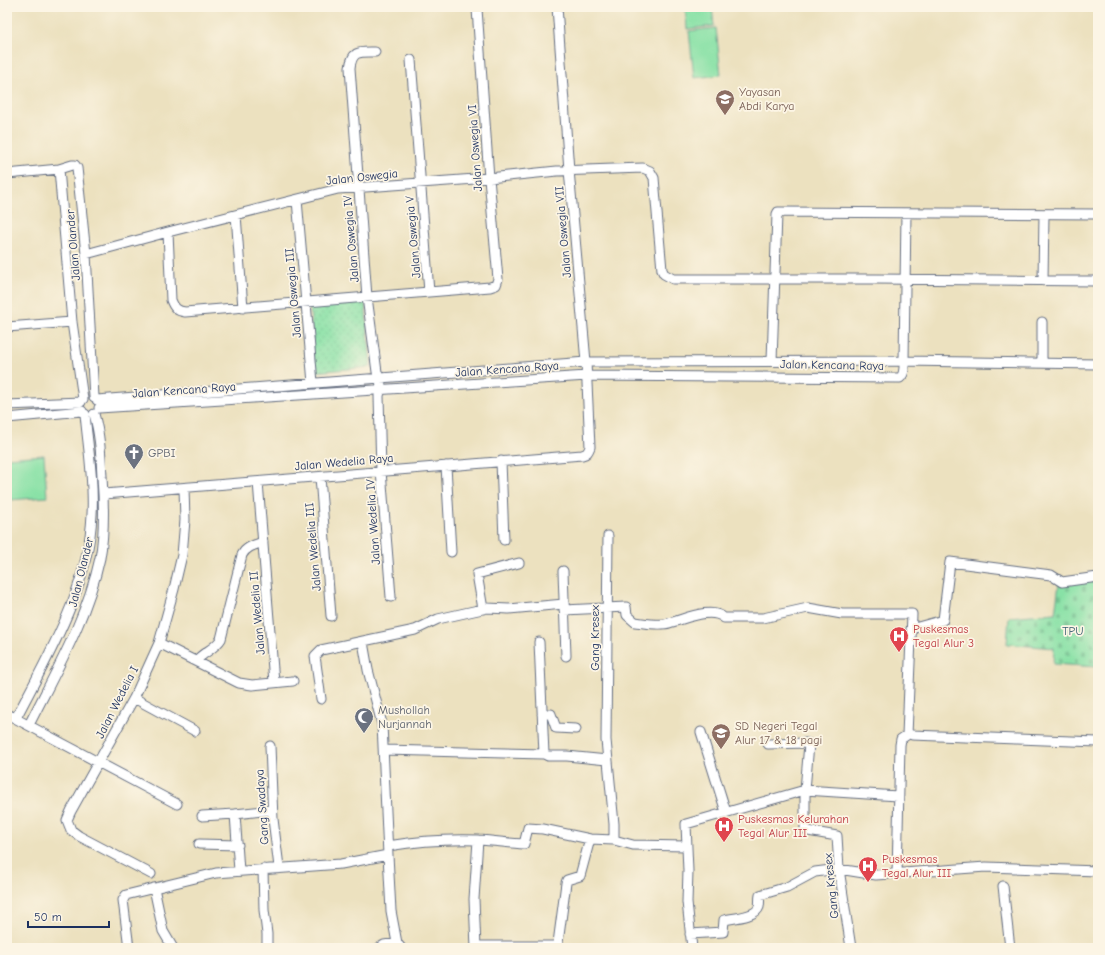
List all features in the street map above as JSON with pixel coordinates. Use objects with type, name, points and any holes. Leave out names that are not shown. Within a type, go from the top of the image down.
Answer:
[{"type":"street","name":"Jalan Oswegia VII","points":[[557,7],[569,170],[587,376],[590,447],[585,454]]},
{"type":"street","name":"Jalan Oswegia VI","points":[[429,292],[490,287],[496,285],[498,279],[477,9]]},
{"type":"street","name":"Jalan Oswegia IV","points":[[375,52],[360,52],[354,55],[351,59],[350,68],[367,297],[379,392]]},
{"type":"street","name":"Jalan Oswegia V","points":[[412,60],[429,292]]},
{"type":"street","name":"Jalan Olander","points":[[16,718],[64,624],[77,591],[86,555],[92,514],[92,487],[89,405],[86,254],[78,168],[75,165],[59,169],[72,322],[89,405],[100,441],[104,515],[100,558],[90,594],[77,630],[29,725]]},
{"type":"street","name":"Jalan Oswegia","points":[[86,254],[338,189],[489,178],[569,170],[643,168],[650,171],[654,178],[662,270],[664,274],[673,279],[1098,281]]},
{"type":"street","points":[[7,174],[59,169]]},
{"type":"street","name":"Jalan Oswegia III","points":[[297,200],[313,383]]},
{"type":"street","points":[[772,361],[774,279],[778,212],[1098,214]]},
{"type":"street","points":[[904,361],[906,212]]},
{"type":"street","points":[[1043,281],[1044,214]]},
{"type":"street","points":[[236,215],[243,308]]},
{"type":"street","points":[[168,232],[171,300],[173,306],[178,311],[185,312],[243,308],[429,292]]},
{"type":"street","points":[[7,327],[72,322]]},
{"type":"street","points":[[1042,322],[1042,363]]},
{"type":"street","name":"Jalan Kencana Raya","points":[[7,406],[89,405],[379,392],[587,376],[896,378],[902,376],[904,361]]},
{"type":"street","name":"Jalan Kencana Raya","points":[[7,418],[89,405],[313,383],[586,362],[904,361],[1098,364]]},
{"type":"street","name":"Jalan Wedelia IV","points":[[379,392],[381,471],[391,597]]},
{"type":"street","name":"Jalan Wedelia Raya","points":[[104,494],[585,454]]},
{"type":"street","points":[[501,462],[504,540]]},
{"type":"street","points":[[446,466],[451,552]]},
{"type":"street","name":"Jalan Wedelia III","points":[[320,477],[331,616]]},
{"type":"street","name":"Jalan Wedelia II","points":[[258,482],[274,682]]},
{"type":"street","name":"Jalan Wedelia I","points":[[151,874],[79,836],[71,830],[67,820],[70,811],[134,698],[159,643],[182,555],[185,520],[184,488]]},
{"type":"street","name":"Gang Kresex","points":[[608,536],[606,740],[614,824],[614,840]]},
{"type":"street","name":"Jalan Wedelia II","points":[[196,661],[216,646],[221,639],[242,555],[247,548],[263,542]]},
{"type":"street","points":[[911,628],[943,620],[950,562],[1051,575],[1062,582],[1098,577]]},
{"type":"street","points":[[483,609],[477,574],[519,563]]},
{"type":"street","points":[[563,571],[566,656]]},
{"type":"street","points":[[321,699],[315,662],[317,652],[414,630],[438,619],[483,609],[626,607],[627,615],[635,622],[669,624],[704,613],[721,616],[724,618],[763,618],[808,608],[842,614],[912,614],[907,736],[901,739],[900,745],[897,874]]},
{"type":"street","points":[[363,642],[368,670],[382,724],[390,911],[395,937],[399,946],[384,945],[378,948]]},
{"type":"street","points":[[539,642],[544,754]]},
{"type":"street","points":[[159,643],[239,683],[246,685],[293,681]]},
{"type":"street","points":[[134,698],[195,731]]},
{"type":"street","points":[[7,714],[176,804]]},
{"type":"street","points":[[542,714],[550,714],[556,728],[576,729]]},
{"type":"street","points":[[701,732],[726,812]]},
{"type":"street","points":[[912,735],[1098,742]]},
{"type":"street","name":"Gang Kresex","points":[[768,744],[808,743],[805,790],[805,829],[808,831],[837,836],[839,869],[851,948]]},
{"type":"street","name":"Gang Swadaya","points":[[270,746],[272,810],[279,867]]},
{"type":"street","points":[[384,750],[544,754],[548,756],[568,756],[607,760]]},
{"type":"street","points":[[692,948],[687,902],[688,871],[686,824],[805,790],[898,796]]},
{"type":"street","points":[[202,816],[272,810]]},
{"type":"street","points":[[235,814],[239,871]]},
{"type":"street","points":[[388,846],[424,840],[478,840],[524,844],[528,828],[543,829],[590,839],[614,840],[633,845],[686,846]]},
{"type":"street","points":[[478,840],[474,899],[476,947],[556,946],[558,943],[566,883],[567,880],[580,876],[590,839]]},
{"type":"street","points":[[199,844],[238,845]]},
{"type":"street","points":[[129,948],[123,900],[126,895],[216,872],[341,864],[388,855]]},
{"type":"street","points":[[690,934],[723,932],[724,920],[756,913],[760,895],[787,887],[815,872],[839,869],[876,875],[986,867],[1098,871]]},
{"type":"street","points":[[263,868],[264,910],[268,934],[267,948]]},
{"type":"street","points":[[1003,886],[1010,948]]},
{"type":"street","points":[[154,888],[163,931],[173,948]]},
{"type":"green space","points":[[685,7],[712,7],[714,26],[687,29]]},
{"type":"green space","points":[[716,28],[721,75],[694,78],[689,31]]},
{"type":"green space","points":[[365,301],[371,367],[314,372],[310,304]]},
{"type":"green space","points":[[44,455],[47,497],[10,500],[7,458]]},
{"type":"green space","name":"TPU","points":[[1098,581],[1098,667],[1053,664],[1054,648],[1007,644],[1009,617],[1055,613],[1059,584]]},
{"type":"place","name":"Yayasan Abdi Karya","points":[[725,116]]},
{"type":"place","name":"GPBI","points":[[134,470]]},
{"type":"place","name":"Puskesmas Tegal Alur 3","points":[[899,653]]},
{"type":"place","name":"Mushollah Nurjannah","points":[[364,734]]},
{"type":"place","name":"SD Negeri Tegal Alur 17 & 18 pagi","points":[[721,750]]},
{"type":"place","name":"Puskesmas Kelurahan Tegal Alur III","points":[[724,843]]},
{"type":"place","name":"Puskesmas Tegal Alur III","points":[[868,883]]}]
